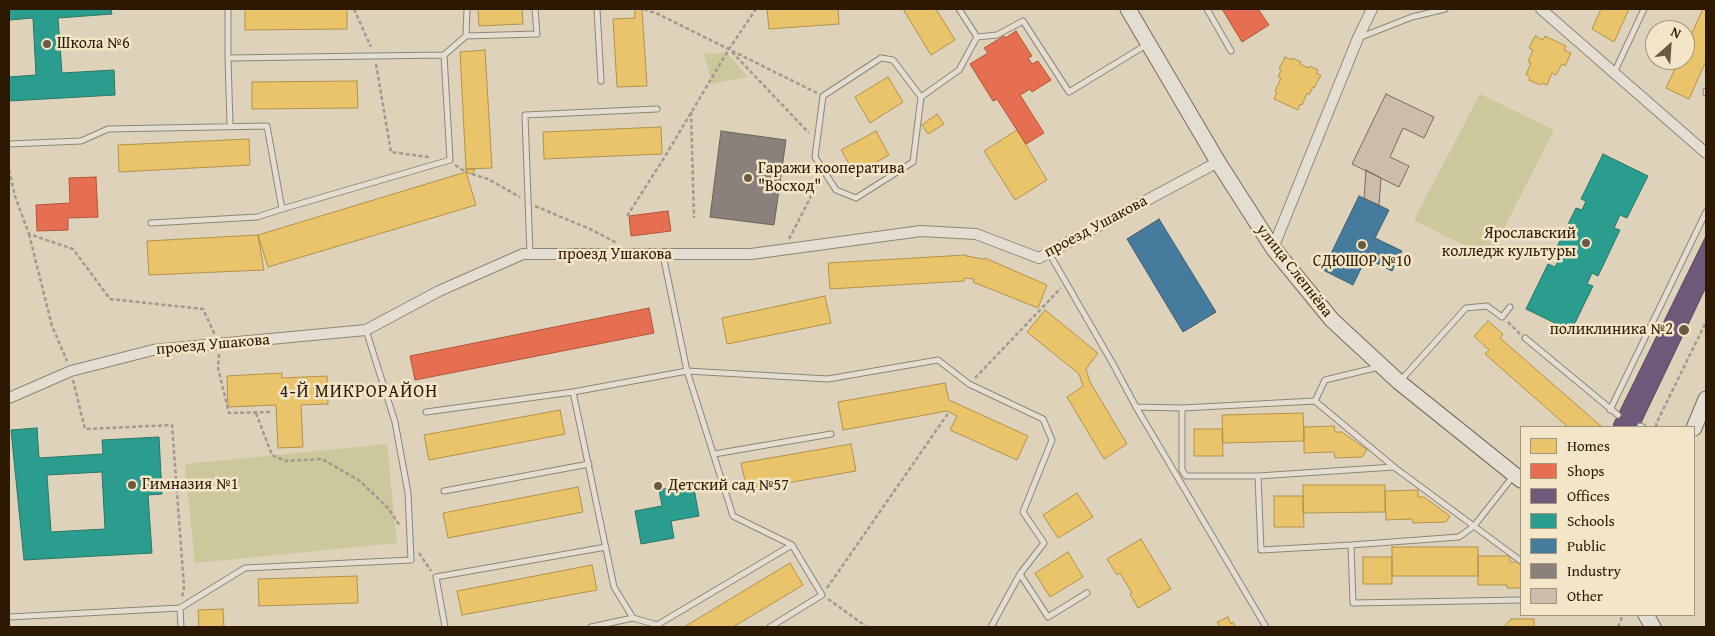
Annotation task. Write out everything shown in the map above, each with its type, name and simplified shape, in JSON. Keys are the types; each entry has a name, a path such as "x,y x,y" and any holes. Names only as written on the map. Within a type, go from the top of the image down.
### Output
{"street":[{"name":"улица Слепнёва","path":"1128,9 1218,162 1274,248 1332,320 1398,382 1518,477"},
{"path":"1274,248 1358,38 1372,9"},
{"path":"1541,9 1706,153"},
{"name":"проезд Ушакова","path":"9,398 71,370 153,350 366,330 439,291 524,254 751,254 921,231 976,234 1039,258 1218,162"},
{"path":"1695,426 1706,399"},
{"path":"1647,616 1653,627"}],"lane":[{"path":"228,9 230,125"},
{"path":"466,36 467,9"},
{"path":"228,58 444,55 466,36 536,34 535,9"},
{"path":"597,9 601,81"},
{"path":"959,9 977,37"},
{"path":"1208,9 1231,51"},
{"path":"1358,38 1412,17 1445,9"},
{"path":"1614,74 1644,9"},
{"path":"977,37 997,35 1023,21 1068,92 1149,44"},
{"path":"921,97 959,70 977,37"},
{"path":"151,223 257,217 450,160 444,55"},
{"path":"881,58 893,60 921,97 913,162 856,198 836,190 815,157 823,96 881,58"},
{"path":"530,254 525,115 657,110"},
{"path":"9,144 81,141 108,130 230,125 267,126 282,209"},
{"path":"1610,410 1706,212"},
{"path":"1049,253 1136,407 1266,627"},
{"path":"663,255 687,371 733,516 792,545 822,595 770,627"},
{"path":"1398,382 1466,308 1487,306 1502,317 1510,308"},
{"path":"9,617 180,608 246,568 411,560 408,493 395,422 366,330"},
{"path":"1525,338 1618,415"},
{"path":"426,412 573,392 687,371 828,379 938,360 969,384 1043,419 1052,440 1023,512 1044,543 1020,574 991,627"},
{"path":"1315,400 1325,380 1381,366"},
{"path":"573,392 614,587 634,618"},
{"path":"1136,407 1182,408 1315,400 1394,467 1520,560"},
{"path":"1182,408 1182,470 1186,476 1258,476 1394,467"},
{"path":"714,454 831,434"},
{"path":"444,491 589,464"},
{"path":"1258,476 1261,550 1459,537 1474,526 1518,477"},
{"path":"591,627 634,618 657,626 792,545"},
{"path":"1351,545 1353,603 1520,600"},
{"path":"445,627 436,577 606,547"},
{"path":"1020,574 1048,617 1087,592"},
{"path":"180,608 181,627"}],"path":[{"path":"354,9 374,56 391,152 450,160 466,172"},
{"path":"644,9 658,14 823,96"},
{"path":"627,216 729,49 756,9"},
{"path":"729,49 817,141"},
{"path":"691,112 694,218"},
{"path":"9,170 29,234 52,326 71,370 85,429 172,426 184,587 180,608"},
{"path":"783,250 824,172"},
{"path":"472,174 620,244"},
{"path":"29,234 73,249 110,299 203,309 219,344 218,368 229,413 270,412"},
{"path":"969,384 1064,284"},
{"path":"1502,317 1525,338"},
{"path":"1657,426 1706,322"},
{"path":"256,412 272,455 286,461 322,459 360,481 388,508 436,577"},
{"path":"867,627 822,595 950,412"}],"shaded area":[{"path":"727,53 748,77 712,84 704,54"},
{"path":"1480,94 1554,130 1489,258 1414,220"},
{"path":"387,444 397,543 195,563 185,464"}],"building: Homes":[{"path":"245,9 347,9 347,29 245,30"},
{"path":"478,9 522,9 523,24 479,26"},
{"path":"635,9 642,9 647,86 617,87 613,19 635,18"},
{"path":"767,9 838,9 839,24 769,29"},
{"path":"903,9 936,9 955,40 931,55"},
{"path":"1601,9 1629,9 1614,42 1592,29"},
{"path":"1703,9 1706,9 1706,61 1689,99 1666,88 1674,70 1695,70 1695,26"},
{"path":"1535,36 1543,40 1545,36 1566,46 1564,50 1571,53 1565,66 1562,64 1556,75 1552,73 1547,85 1542,83 1540,85 1529,80 1530,77 1526,75 1531,63 1528,62 1533,50 1529,48"},
{"path":"485,50 492,168 466,169 460,52"},
{"path":"1285,57 1301,62 1300,64 1308,68 1310,66 1318,70 1316,73 1321,75 1309,95 1307,93 1298,110 1274,99 1277,93 1275,91 1281,78 1278,77 1281,70 1279,69"},
{"path":"888,77 903,102 870,123 855,97"},
{"path":"357,81 358,108 252,109 252,82"},
{"path":"937,114 944,124 928,134 922,125"},
{"path":"661,127 662,154 544,159 543,132"},
{"path":"1017,130 1047,180 1015,200 984,151"},
{"path":"876,131 889,155 855,174 841,150"},
{"path":"249,139 250,165 119,172 118,145"},
{"path":"466,169 475,169 472,174 466,172"},
{"path":"466,172 476,205 268,267 258,235"},
{"path":"258,235 264,270 149,275 147,241"},
{"path":"966,255 985,258 1047,285 1038,308 973,282 974,279 965,278 964,281 830,289 828,263"},
{"path":"825,296 831,323 727,344 722,318"},
{"path":"1045,310 1098,353 1086,369 1090,382 1127,444 1104,459 1067,397 1083,386 1079,374 1027,332"},
{"path":"1488,321 1503,334 1500,338 1601,426 1567,426 1485,354 1489,350 1474,336"},
{"path":"282,373 282,378 327,376 328,404 301,405 303,447 278,448 276,405 228,407 227,376"},
{"path":"945,383 949,400 1028,436 1017,460 950,430 957,416 947,411 843,430 838,402"},
{"path":"560,410 565,434 429,460 424,435"},
{"path":"1303,413 1304,441 1223,443 1222,415"},
{"path":"1334,426 1335,432 1342,432 1367,450 1362,457 1335,458 1334,452 1304,453 1304,427"},
{"path":"1194,429 1222,429 1223,456 1194,456"},
{"path":"851,444 856,471 747,490 741,463"},
{"path":"1303,485 1385,485 1385,512 1303,513"},
{"path":"578,487 583,512 448,538 443,513"},
{"path":"1418,490 1418,497 1424,497 1450,516 1446,522 1413,523 1412,519 1386,520 1385,491"},
{"path":"1077,493 1093,517 1058,538 1043,515"},
{"path":"1274,496 1303,496 1304,527 1274,527"},
{"path":"1141,539 1171,589 1138,608 1130,594 1132,593 1120,573 1117,575 1107,559"},
{"path":"1392,547 1478,547 1478,576 1392,576"},
{"path":"1068,552 1083,577 1050,597 1035,573"},
{"path":"1478,556 1510,556 1510,562 1517,562 1520,564 1520,588 1507,588 1507,585 1478,585"},
{"path":"1363,557 1392,557 1392,584 1363,584"},
{"path":"790,563 803,585 733,627 684,627"},
{"path":"592,565 597,590 462,615 457,591"},
{"path":"357,576 358,603 259,606 258,579"},
{"path":"223,609 224,627 199,627 198,610"},
{"path":"1228,617 1231,624 1233,622 1236,627 1220,627 1217,622"},
{"path":"1511,619 1534,619 1534,627 1504,627"}],"building: Shops":[{"path":"1222,9 1258,9 1269,25 1242,42"},
{"path":"1016,31 1032,56 1028,58 1032,64 1038,61 1051,80 1032,92 1030,89 1020,95 1044,133 1026,144 997,99 993,101 970,64 988,53 984,48"},
{"path":"96,177 98,217 68,218 68,230 37,231 36,205 70,203 69,178"},
{"path":"668,211 671,231 631,236 629,216"},
{"path":"649,308 654,333 415,380 410,356"}],"building: Offices":[{"path":"1706,236 1706,287 1639,426 1613,425"}],"building: Schools":[{"path":"9,9 111,9 112,14 58,18 62,73 114,70 115,95 9,101 9,77 36,75 33,18 9,20"},
{"name":"Ярославский колледж культуры","path":"1603,154 1648,176 1627,218 1620,215 1614,228 1620,230 1598,276 1592,273 1587,284 1593,286 1571,331 1526,309 1548,264 1555,267 1559,259 1553,255 1576,208 1582,210 1586,201 1581,199"},
{"name":"Гимназия №1","path":"37,428 39,458 103,454 102,440 159,437 162,494 148,495 152,553 24,560 11,430","holes":["102,472 105,529 51,532 47,475"]},
{"path":"693,483 699,516 671,521 674,538 641,544 635,511 662,506 659,490"}],"building: Public":[{"name":"СДЮШОР №10","path":"1359,196 1389,210 1375,238 1402,251 1392,271 1366,258 1353,285 1323,270"},
{"path":"1159,219 1216,312 1183,332 1127,239"}],"building: Industry":[{"name":"Гаражи кооператива \"Восход\"","path":"721,131 786,140 774,225 710,217"}],"building: Other":[{"path":"1386,94 1434,117 1424,138 1403,128 1390,157 1409,166 1399,187 1352,164"},
{"path":"1366,170 1381,178 1379,205 1364,198"}],"place":[{"name":"Школа №6","path":"47,44"},
{"name":"Гаражи кооператива \"Восход\"","path":"748,178"},
{"name":"Ярославский колледж культуры","path":"1586,243"},
{"name":"СДЮШОР №10","path":"1362,245"},
{"name":"поликлиника №2","path":"1684,330"},
{"name":"Гимназия №1","path":"132,485"},
{"name":"Детский сад №57","path":"658,486"}],"district":[{"name":"4-Й МИКРОРАЙОН","path":"359,392"}]}
